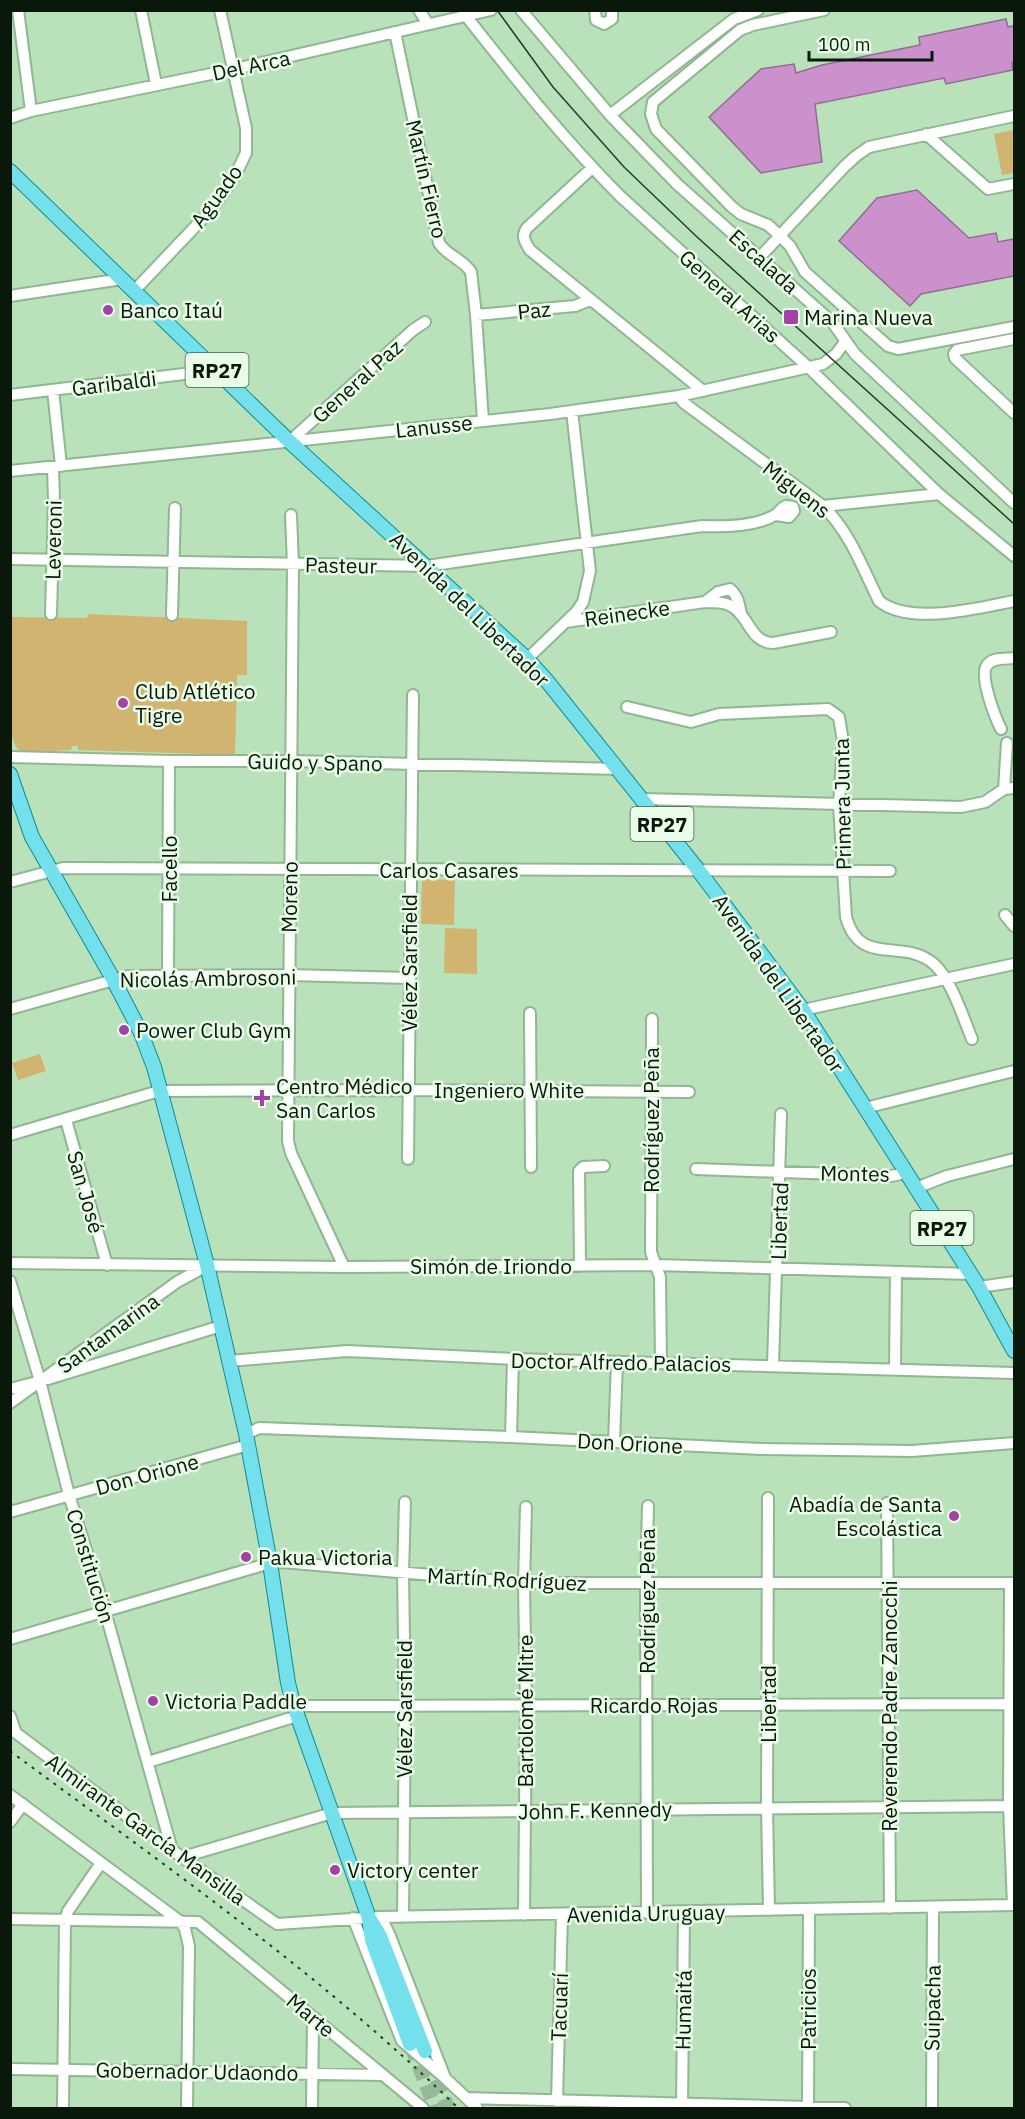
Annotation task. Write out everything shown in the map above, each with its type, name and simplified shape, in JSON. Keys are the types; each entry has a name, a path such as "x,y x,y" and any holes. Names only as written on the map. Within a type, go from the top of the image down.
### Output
{"main road":[{"name":"Avenida del Libertador","path":"10,171 290,442 527,658 619,769 699,871 803,1010 975,1280 1014,1351"},
{"path":"10,774 32,837 113,979 148,1048 207,1265 247,1440 270,1563 286,1672 295,1711 332,1813 375,1918 425,2051"},
{"path":"375,1918 372,1940 406,2042"}],"street":[{"path":"18,10 31,111"},
{"path":"141,10 156,84"},
{"name":"Aguado","path":"134,291 211,210 241,165 247,141 235,69 220,10"},
{"path":"419,10 428,24"},
{"name":"Del Arca","path":"10,118 31,111 235,69 491,10"},
{"name":"Escalada","path":"521,10 610,115 677,184 833,323 855,354 890,388 1012,496"},
{"path":"595,10 596,20 604,24 612,19 612,10"},
{"path":"610,115 734,19 758,10"},
{"path":"824,10 753,25 740,30 658,96 651,107 652,122 656,129 732,207 741,214 768,225 780,236 790,246 805,272 888,346 898,349 1014,327"},
{"name":"General Arias","path":"466,16 515,78 592,168 620,196 808,367 939,494 1014,556"},
{"name":"Martín Fierro","path":"395,32 439,243 443,250 468,266 471,272 483,421"},
{"path":"759,258 856,156 869,147 1014,116"},
{"path":"926,134 988,189 1014,184"},
{"path":"592,168 527,228 524,232 524,240 530,250 703,391"},
{"path":"10,296 122,279"},
{"name":"Paz","path":"476,315 575,306 590,300"},
{"name":"General Paz","path":"290,442 413,330 425,322"},
{"path":"1014,339 957,350 954,354 955,358 1014,413"},
{"name":"Lanusse","path":"10,471 483,421 679,396 823,364 832,358 845,342"},
{"name":"Garibaldi","path":"10,394 217,370"},
{"name":"Leveroni","path":"51,614 57,466 53,390"},
{"name":"Miguens","path":"679,396 684,403 823,506 835,518 851,541 879,601 885,606 911,614 979,608 1014,601"},
{"path":"566,622 584,602 590,571 572,411"},
{"path":"823,506 939,494"},
{"path":"172,615 175,508"},
{"name":"Moreno","path":"291,515 293,565 288,1141 291,1153 344,1267"},
{"name":"Pasteur","path":"10,559 427,566 702,526 753,522 776,515"},
{"name":"Reinecke","path":"527,658 566,622 705,602 718,592 730,590 756,638 765,643 831,632"},
{"path":"1001,729 992,708 984,672 993,660 1014,657"},
{"name":"Vélez Sarsfield","path":"408,1159 413,695"},
{"name":"Primera Junta","path":"627,707 691,722 719,714 740,712 833,711 839,717 843,742 839,805 846,917 850,930 857,941 870,946 920,956 935,965 944,978 972,1039"},
{"path":"642,799 961,807 985,802 1009,788 1010,760 1007,743"},
{"name":"Guido y Spano","path":"10,756 619,769"},
{"name":"Facello","path":"168,977 169,761"},
{"name":"Carlos Casares","path":"10,882 63,868 890,870"},
{"path":"1005,915 1014,926"},
{"path":"803,1010 1014,964"},
{"name":"Nicolás Ambrosoni","path":"10,1009 128,976 288,975 409,978"},
{"path":"530,1013 531,1167"},
{"name":"Rodríguez Peña","path":"652,1019 651,1252 660,1277 661,1363"},
{"path":"865,1108 1014,1071"},
{"name":"Ingeniero White","path":"10,1135 159,1091 690,1092"},
{"name":"Libertad","path":"773,1365 782,1114"},
{"name":"San José","path":"66,1120 107,1265"},
{"path":"916,1188 947,1176 1014,1159"},
{"path":"580,1266 579,1171 583,1167 604,1166"},
{"name":"Montes","path":"696,1169 891,1176 906,1173"},
{"name":"Simón de Iriondo","path":"10,1263 344,1267 656,1265 896,1272 1014,1282"},
{"name":"Santamarina","path":"10,1403 177,1282 207,1265"},
{"path":"895,1369 896,1272"},
{"name":"Constitución","path":"10,1281 40,1381 69,1495 105,1611 172,1850"},
{"path":"10,1389 220,1326"},
{"name":"Doctor Alfredo Palacios","path":"229,1361 347,1351 513,1359 1014,1373"},
{"path":"511,1437 513,1359"},
{"path":"614,1442 616,1362"},
{"name":"Don Orione","path":"10,1512 247,1440 260,1428 761,1449 912,1451 1014,1443"},
{"name":"Libertad","path":"768,1498 769,1910"},
{"name":"Vélez Sarsfield","path":"403,1917 405,1502"},
{"name":"Reverendo Padre Zanocchi","path":"887,1503 890,1908"},
{"name":"Rodríguez Peña","path":"647,1913 646,1583 648,1506"},
{"name":"Bartolomé Mitre","path":"524,1915 526,1507"},
{"name":"Martín Rodríguez","path":"10,1640 270,1563 282,1562 524,1583 1012,1583"},
{"path":"1012,1583 1014,1905"},
{"name":"Ricardo Rojas","path":"148,1762 295,1711 405,1705 1012,1704"},
{"name":"Almirante García Mansilla","path":"10,1716 16,1732 172,1850 277,1924"},
{"path":"10,1795 181,1922 185,1929 189,1946 187,2109"},
{"path":"10,1822 23,1804"},
{"name":"John F. Kennedy","path":"183,1857 332,1813 1012,1806"},
{"path":"63,2109 65,1920 68,1911 101,1863"},
{"name":"Avenida Uruguay","path":"277,1924 354,1918 1014,1905"},
{"name":"Suipacha","path":"932,2109 933,1907"},
{"name":"Patricios","path":"808,2108 809,1910"},
{"name":"Humaitá","path":"682,2106 684,1912"},
{"name":"Tacuarí","path":"557,2101 562,1914"},
{"path":"354,1918 406,2042 477,2109"},
{"path":"375,1918 390,1935 445,2078"},
{"path":"10,1919 181,1922"},
{"name":"Marte","path":"181,1922 198,1922 421,2107"},
{"path":"312,2109 313,2017"},
{"name":"Gobernador Udaondo","path":"10,2069 383,2075"},
{"path":"467,2098 844,2109"}],"shaded area":[{"path":"1006,19 1008,27 1014,26 1013,70 946,84 944,78 815,104 822,162 761,173 709,117 761,69 794,64 796,73 822,65 920,45 919,37"},
{"path":"1014,130 1014,173 1002,175 994,134"},
{"path":"917,190 969,238 996,233 998,242 1014,239 1014,276 921,294 910,306 839,241 877,198"},
{"name":"Club Atlético Tigre","path":"88,614 247,621 247,675 237,675 235,755 78,750 78,746 72,746 71,750 51,751 18,749 11,731 11,617 87,618"},
{"path":"422,879 455,880 454,925 421,924"},
{"path":"445,928 477,929 477,974 444,973"},
{"path":"40,1054 46,1071 18,1080 12,1063"}],"tunnel":[{"path":"411,2046 435,2108"},
{"path":"429,2060 448,2108"}],"tram line":[{"path":"497,10 553,87 624,167 696,236 1014,524"}],"railway":[{"path":"10,1751 297,1966 406,2059 458,2108"}],"place":[{"name":"Banco Itaú","path":"108,310"},
{"name":"Marina Nueva","path":"791,317"},
{"name":"Club Atlético Tigre","path":"123,703"},
{"name":"Power Club Gym","path":"124,1030"},
{"name":"Centro Médico San Carlos","path":"262,1098"},
{"name":"Abadía de Santa Escolástica","path":"954,1516"},
{"name":"Pakua Victoria","path":"246,1557"},
{"name":"Victoria Paddle","path":"153,1701"},
{"name":"Victory center","path":"335,1870"}]}
